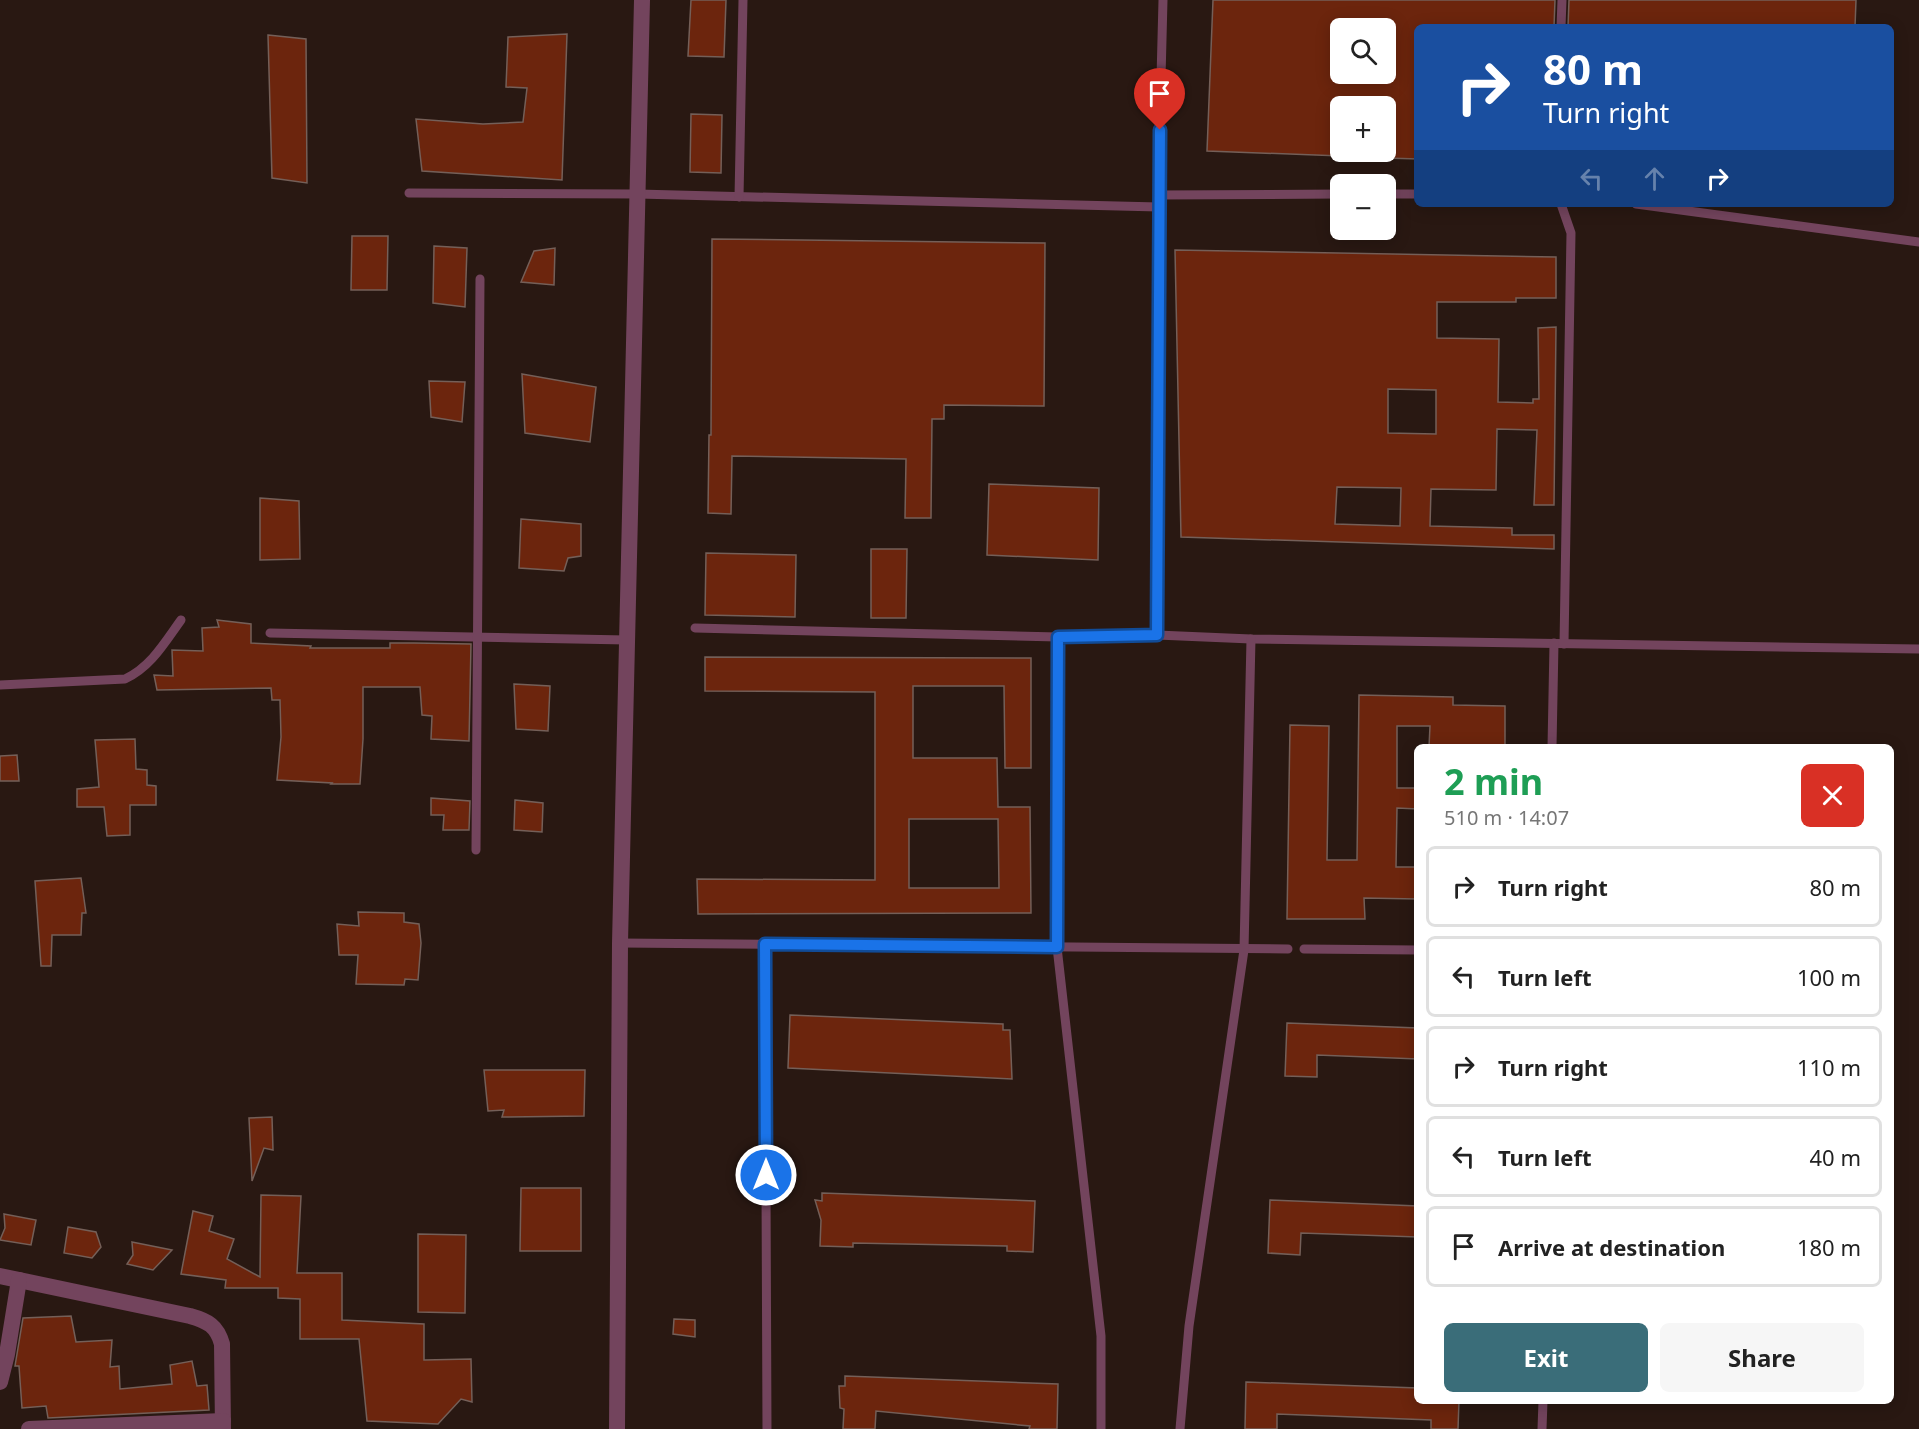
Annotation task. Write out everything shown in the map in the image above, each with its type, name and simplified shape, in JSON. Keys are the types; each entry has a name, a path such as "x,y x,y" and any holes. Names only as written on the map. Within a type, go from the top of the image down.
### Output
{"street":[{"path":"617,1429 620,943 642,0"},
{"path":"0,1276 190,1316 213,1325 219,1332 222,1344 223,1425 29,1429"},
{"path":"0,1382 7,1354 7,1309 19,1280"}],"lane":[{"path":"739,197 743,0"},
{"path":"1157,635 1158,195 1163,0"},
{"path":"1561,24 1562,0"},
{"path":"409,193 638,194 1159,207"},
{"path":"1158,195 1330,194"},
{"path":"1396,194 1414,194"},
{"path":"1552,744 1559,643 1571,233 1562,207"},
{"path":"1658,207 1919,242"},
{"path":"476,850 480,279"},
{"path":"0,685 125,678 138,673 149,662 181,620"},
{"path":"695,628 1058,637 1157,635 1251,639 1919,649"},
{"path":"270,633 627,640"},
{"path":"1058,637 1057,947 1101,1336 1101,1429"},
{"path":"1180,1429 1189,1326 1244,950 1251,639"},
{"path":"620,943 1288,949"},
{"path":"765,944 767,1429"},
{"path":"1304,949 1414,950"},
{"path":"1542,1429 1543,1404"}],"building":[{"path":"691,0 726,0 724,57 688,56"},
{"path":"1213,0 1555,0 1554,24 1414,24 1414,159 1396,158 1396,96 1330,96 1330,156 1207,151"},
{"path":"1569,0 1856,0 1855,24 1568,24"},
{"path":"567,34 562,180 422,171 416,119 483,124 523,122 527,88 506,87 508,37"},
{"path":"268,35 306,39 307,183 272,178"},
{"path":"691,114 722,115 721,173 690,172"},
{"path":"352,236 388,236 387,290 351,290"},
{"path":"712,239 1045,243 1044,406 944,405 944,419 932,419 931,518 905,518 906,459 732,456 731,514 708,513 709,435 711,435"},
{"path":"434,246 467,248 465,307 433,303"},
{"path":"555,248 554,285 521,282 534,251"},
{"path":"1175,250 1556,257 1556,298 1516,298 1516,302 1437,302 1437,338 1499,339 1498,402 1533,403 1533,399 1539,399 1538,328 1556,327 1554,505 1534,505 1537,430 1497,429 1496,490 1431,489 1430,526 1512,528 1512,535 1554,535 1554,549 1181,537","holes":["1388,389 1436,390 1436,434 1388,433","1337,487 1401,488 1400,526 1335,524"]},
{"path":"522,374 596,387 590,442 525,433"},
{"path":"429,381 465,382 462,422 431,417"},
{"path":"989,484 1099,488 1098,560 987,555"},
{"path":"260,498 299,501 300,559 260,560"},
{"path":"521,519 581,524 581,556 568,558 564,571 519,568"},
{"path":"871,549 907,549 906,618 871,618"},
{"path":"706,553 796,555 795,617 705,615"},
{"path":"217,620 251,624 251,643 311,646 310,648 390,648 390,643 471,644 469,741 431,739 432,716 422,715 420,687 363,687 360,784 277,780 281,737 280,700 272,700 271,688 157,690 154,675 173,676 172,650 203,651 202,628 219,627"},
{"path":"705,657 1031,658 1031,768 1005,768 1004,686 913,686 913,758 997,758 998,807 1030,807 1031,913 698,914 697,879 875,880 875,692 705,691","holes":["909,819 998,819 999,888 909,888"]},
{"path":"514,684 550,686 548,731 516,729"},
{"path":"1359,695 1453,697 1453,705 1505,706 1505,744 1429,744 1430,726 1397,726 1397,788 1414,788 1414,809 1397,808 1396,867 1414,867 1414,899 1364,898 1365,919 1287,919 1290,725 1329,726 1327,860 1357,860"},
{"path":"135,739 136,769 147,770 147,785 156,786 156,805 130,805 130,835 107,836 104,807 77,807 77,789 99,787 95,740"},
{"path":"17,755 19,781 0,781 0,756"},
{"path":"431,798 470,801 469,830 443,830 444,815 431,815"},
{"path":"515,800 543,803 542,832 514,830"},
{"path":"81,878 86,913 82,913 81,935 52,935 51,966 41,966 35,881"},
{"path":"358,912 404,913 404,922 419,924 421,943 418,980 405,979 404,985 356,984 358,955 339,955 337,924 359,926"},
{"path":"790,1015 1003,1024 1003,1030 1010,1030 1012,1079 788,1068"},
{"path":"1287,1023 1414,1028 1414,1059 1317,1055 1317,1077 1285,1076"},
{"path":"484,1070 585,1070 584,1116 502,1117 504,1110 488,1111"},
{"path":"272,1117 273,1150 264,1148 252,1181 249,1118"},
{"path":"521,1188 581,1188 581,1251 520,1251"},
{"path":"822,1193 1035,1201 1033,1252 1007,1251 1007,1246 853,1243 853,1247 820,1246 821,1220 815,1200 822,1201"},
{"path":"261,1195 301,1196 297,1273 342,1273 342,1320 424,1324 424,1360 471,1359 472,1402 461,1399 438,1424 367,1421 359,1339 300,1339 300,1299 278,1298 278,1288 225,1288 226,1280 181,1274 193,1211 213,1216 209,1231 234,1239 227,1259 260,1277"},
{"path":"1270,1200 1414,1206 1414,1237 1301,1233 1300,1255 1268,1253"},
{"path":"4,1214 36,1220 31,1245 0,1240 5,1228"},
{"path":"68,1227 96,1232 101,1247 92,1258 64,1253"},
{"path":"418,1234 466,1235 465,1313 418,1312"},
{"path":"132,1242 172,1250 153,1270 127,1264 133,1255"},
{"path":"71,1316 76,1342 112,1340 110,1367 119,1366 120,1389 172,1384 170,1365 192,1361 197,1386 207,1385 209,1410 48,1418 46,1406 22,1408 19,1366 15,1366 23,1318"},
{"path":"674,1319 695,1320 695,1337 673,1334"},
{"path":"845,1376 1058,1384 1057,1429 1029,1429 1030,1426 876,1411 875,1429 843,1429 844,1409 840,1408 839,1386 845,1386"},
{"path":"1246,1382 1414,1388 1414,1404 1459,1404 1458,1429 1431,1429 1431,1420 1277,1414 1277,1429 1245,1429"}],"route":[{"path":"766,1175 765,944 1057,947 1058,637 1157,635 1160,130"}]}
